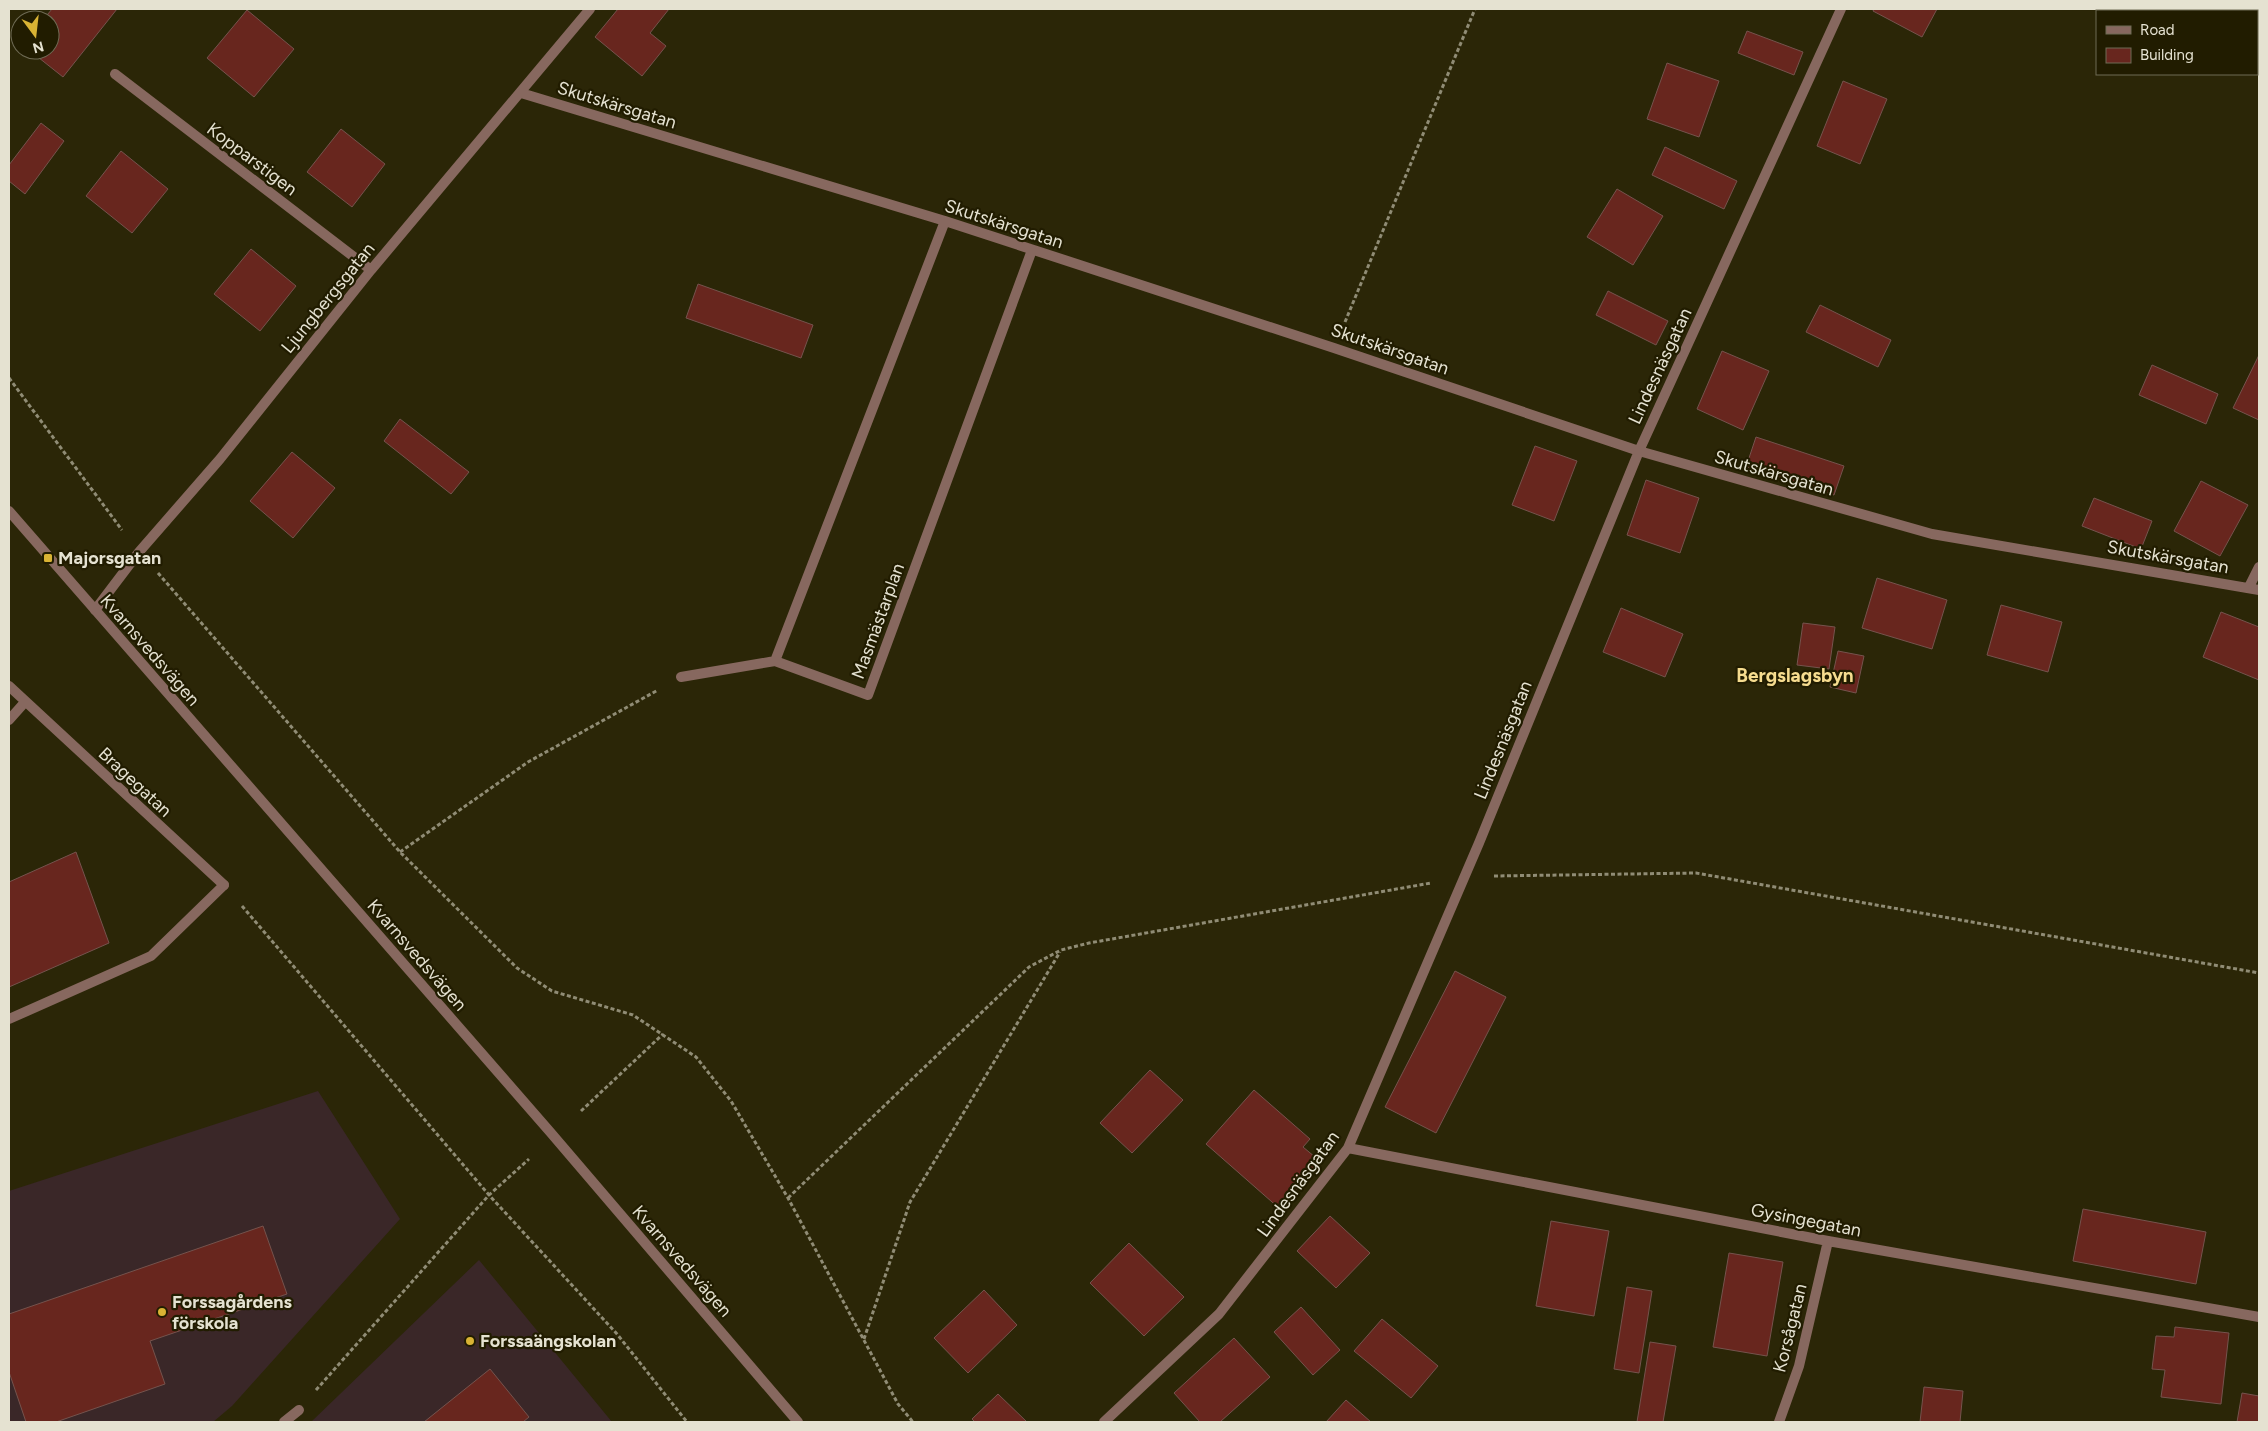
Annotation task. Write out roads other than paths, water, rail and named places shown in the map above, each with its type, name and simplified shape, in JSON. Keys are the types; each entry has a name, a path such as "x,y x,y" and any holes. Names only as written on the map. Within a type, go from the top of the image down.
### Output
{"street":[{"name":"Ljungbergsgatan","path":"95,610 139,552 220,459 370,270 590,9"},
{"name":"Lindesnäsgatan","path":"1104,1422 1219,1314 1348,1148 1464,877 1639,451 1841,9"},
{"name":"Kopparstigen","path":"114,74 370,270"},
{"name":"Skutskärsgatan","path":"521,93 945,222 1334,348 1639,451 1932,534 2254,589"},
{"path":"681,677 776,661 945,222"},
{"name":"Masmästarplan","path":"776,661 868,695 1032,250"},
{"name":"Kvarnsvedsvägen","path":"9,511 551,1133 798,1422"},
{"path":"2254,589 2259,567"},
{"name":"Bragegatan","path":"9,686 224,885 151,956 9,1019"},
{"path":"9,720 25,702"},
{"name":"Gysingegatan","path":"1348,1148 1828,1241 2259,1317"},
{"name":"Korsågatan","path":"1779,1422 1799,1366 1828,1241"},
{"path":"284,1422 299,1410"}],"place":[{"name":"Majorsgatan","path":"48,558"},
{"name":"Forssagårdens förskola","path":"162,1312"},
{"name":"Forssaängskolan","path":"470,1341"}],"district":[{"name":"Bergslagsbyn","path":"1795,675"}]}
